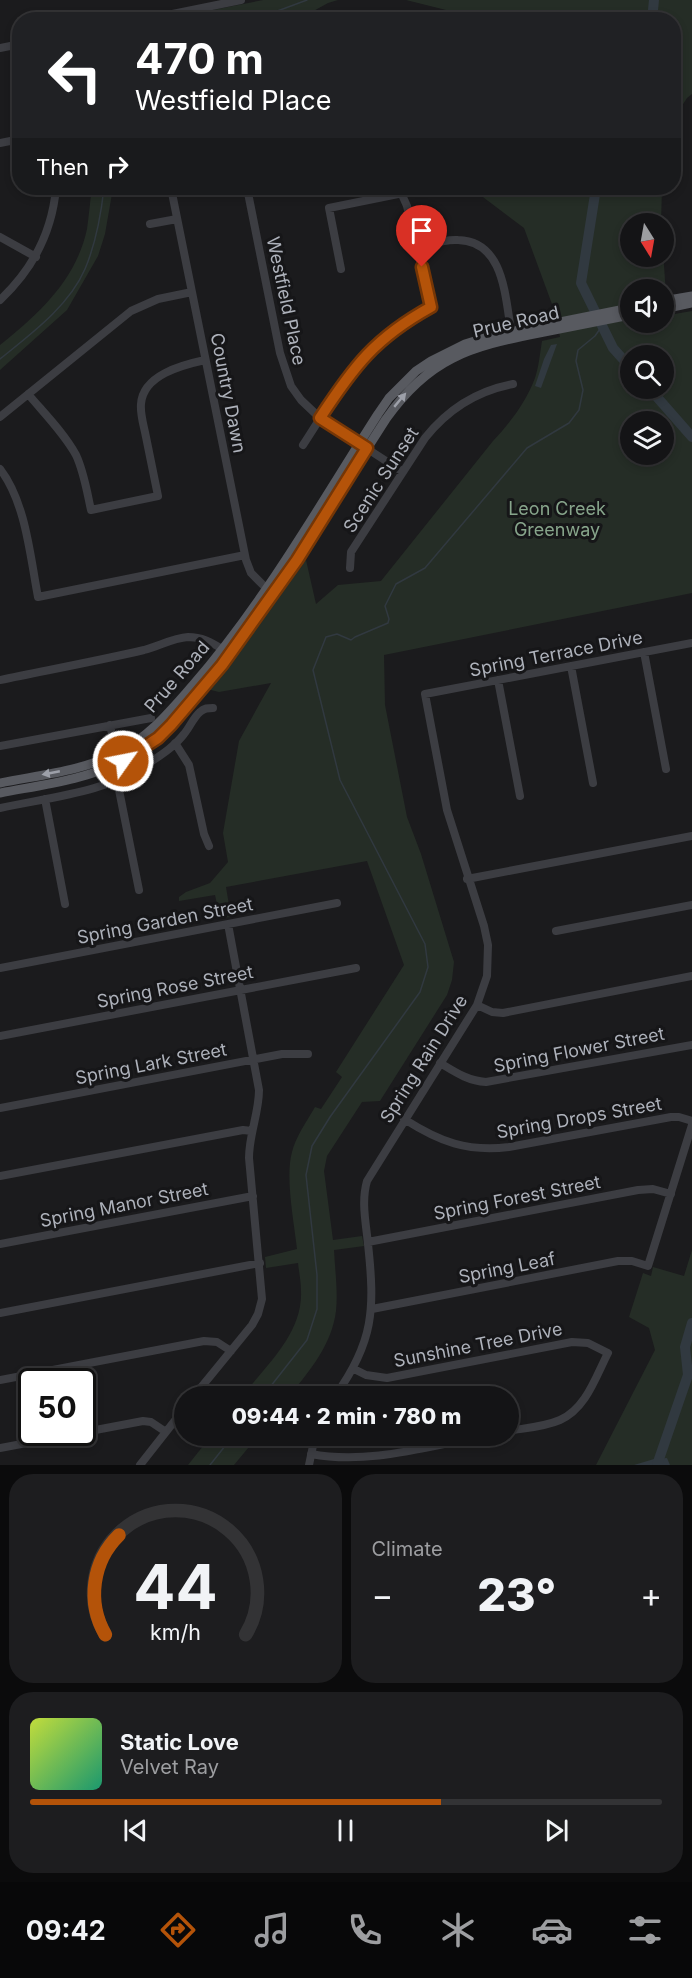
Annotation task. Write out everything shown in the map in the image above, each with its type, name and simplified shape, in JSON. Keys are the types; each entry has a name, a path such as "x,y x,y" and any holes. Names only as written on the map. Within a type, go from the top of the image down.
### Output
{"main road":[{"path":"674,302 692,296"},
{"path":"674,304 692,303"},
{"name":"Prue Road","path":"0,783 87,770 152,730 270,592 308,543 363,446 397,404 422,378 454,357 512,335 620,310"},
{"name":"Prue Road","path":"562,325 620,316"},
{"name":"Prue Road","path":"0,793 123,761 158,738 222,665 270,592"}],"street":[{"path":"182,12 241,0"},
{"path":"0,300 23,276 36,257 52,217 55,195"},
{"name":"Country Dawn","path":"172,195 245,555 250,573 270,592"},
{"name":"Westfield Place","path":"248,195 285,372 291,386 301,400 320,418 403,472"},
{"path":"341,269 329,208 381,195"},
{"path":"303,446 347,377 366,355 393,329 431,307 403,195"},
{"path":"150,224 177,219"},
{"path":"0,237 36,257"},
{"path":"417,247 455,239 480,246 492,256 498,268 512,335"},
{"path":"0,417 131,311 158,299 192,292"},
{"path":"28,394 76,455 91,510 158,496 141,411 142,396 149,385 166,373 206,360"},
{"name":"Scenic Sunset","path":"350,568 351,552 424,438 436,424 454,408 484,392 513,384"},
{"path":"0,469 18,501 38,597 245,555"},
{"path":"0,680 146,650 186,637 211,641 222,649"},
{"name":"Spring Terrace Drive","path":"425,694 692,643"},
{"path":"644,652 666,769"},
{"path":"571,666 593,783"},
{"path":"498,680 520,796"},
{"name":"Spring Rain Drive","path":"342,1386 354,1369 363,1347 372,1309 372,1279 363,1196 367,1181 477,1005 487,976 488,945 484,926 467,879 447,810 425,694"},
{"path":"0,808 87,790 117,780 146,765 183,736 199,713 207,708 213,708"},
{"path":"0,746 151,718"},
{"path":"110,725 114,743"},
{"path":"175,743 189,765 204,834 209,846"},
{"path":"117,780 139,890"},
{"path":"45,799 65,904"},
{"path":"467,879 692,836"},
{"name":"Spring Garden Street","path":"0,968 337,903"},
{"path":"556,931 692,905"},
{"path":"202,1386 258,1314 263,1293 249,1158 249,1144 259,1103 259,1090 228,924"},
{"name":"Spring Rose Street","path":"0,1036 356,968"},
{"path":"477,1005 492,1012 502,1013 692,976"},
{"name":"Spring Flower Street","path":"440,1063 470,1080 486,1082 692,1045"},
{"name":"Spring Lark Street","path":"0,1108 253,1059 282,1054 308,1054"},
{"name":"Spring Drops Street","path":"404,1119 446,1142 483,1149 509,1147 670,1117 679,1117 692,1123"},
{"path":"671,1194 692,1123"},
{"path":"0,1176 243,1130 252,1131"},
{"name":"Spring Forest Street","path":"368,1242 638,1190 653,1189 671,1194"},
{"name":"Spring Leaf","path":"372,1309 618,1261 632,1261 648,1266 671,1194"},
{"name":"Spring Manor Street","path":"0,1244 253,1196"},
{"path":"0,1313 260,1263"},
{"path":"0,1380 204,1341 217,1342 231,1351"},
{"name":"Sunshine Tree Drive","path":"354,1369 366,1375 387,1378 572,1342 588,1343 608,1353 578,1408 555,1422 519,1429"},
{"path":"0,1448 143,1421 151,1422 166,1432"},
{"path":"140,1465 174,1422"},
{"path":"309,1465 313,1446"},
{"path":"311,1454 361,1458 429,1446"}],"green space":[{"path":"263,0 338,0 312,12 202,12"},
{"path":"406,0 692,0 692,94 681,107 681,12 454,12"},
{"path":"91,195 112,195 105,234 98,256 67,310 0,370 0,345 42,308 65,280 82,247 87,229"},
{"name":"Leon Creek Greenway","path":"480,195 662,195 661,213 620,213 620,267 664,267 665,279 620,279 620,333 674,333 674,314 692,311 692,593 384,655 385,705 407,817 421,854 454,962 452,980 447,995 380,1101 362,1102 327,1156 324,1171 333,1240 362,1236 364,1246 334,1250 336,1311 325,1346 297,1386 251,1386 290,1335 300,1306 301,1288 298,1263 266,1268 265,1257 297,1249 289,1174 294,1146 315,1107 321,1109 342,1077 336,1072 404,965 367,861 226,887 231,917 220,918 215,895 179,901 179,897 186,892 210,883 228,862 223,833 239,741 271,683 219,692 207,689 306,560 316,604 338,585 381,581 517,412 535,378 542,341 560,337 556,315 524,228"},
{"path":"692,1250 692,1465 596,1465 655,1350 649,1328 629,1317 643,1273 651,1276 653,1267 684,1276"},
{"path":"203,1446 250,1446 234,1465 188,1465"}],"shaded area":[{"path":"557,344 541,388 535,386 551,345"},
{"path":"667,1458 670,1465 634,1465 654,1459"}],"waterway":[{"path":"275,12 307,0"},
{"path":"653,12 654,0"},
{"path":"0,359 48,318 78,282 95,239 103,195"},
{"path":"595,195 581,283 613,348 620,356"},
{"path":"271,1386 307,1340 317,1309 317,1275 306,1175 312,1146 330,1117 420,992 428,967 425,944 340,780 313,670 326,637 337,634 351,640 388,623 385,606 396,584 425,568 527,448 569,423 579,410 583,390 576,361 578,350 595,336 602,326"},
{"path":"659,399 692,437"},
{"path":"657,1465 688,1375 685,1347 692,1323"},
{"path":"210,1465 225,1446"}],"route":[{"path":"123,761 158,738 222,665 297,560 367,448 320,418 347,377 366,355 393,329 431,307 422,267"}]}
